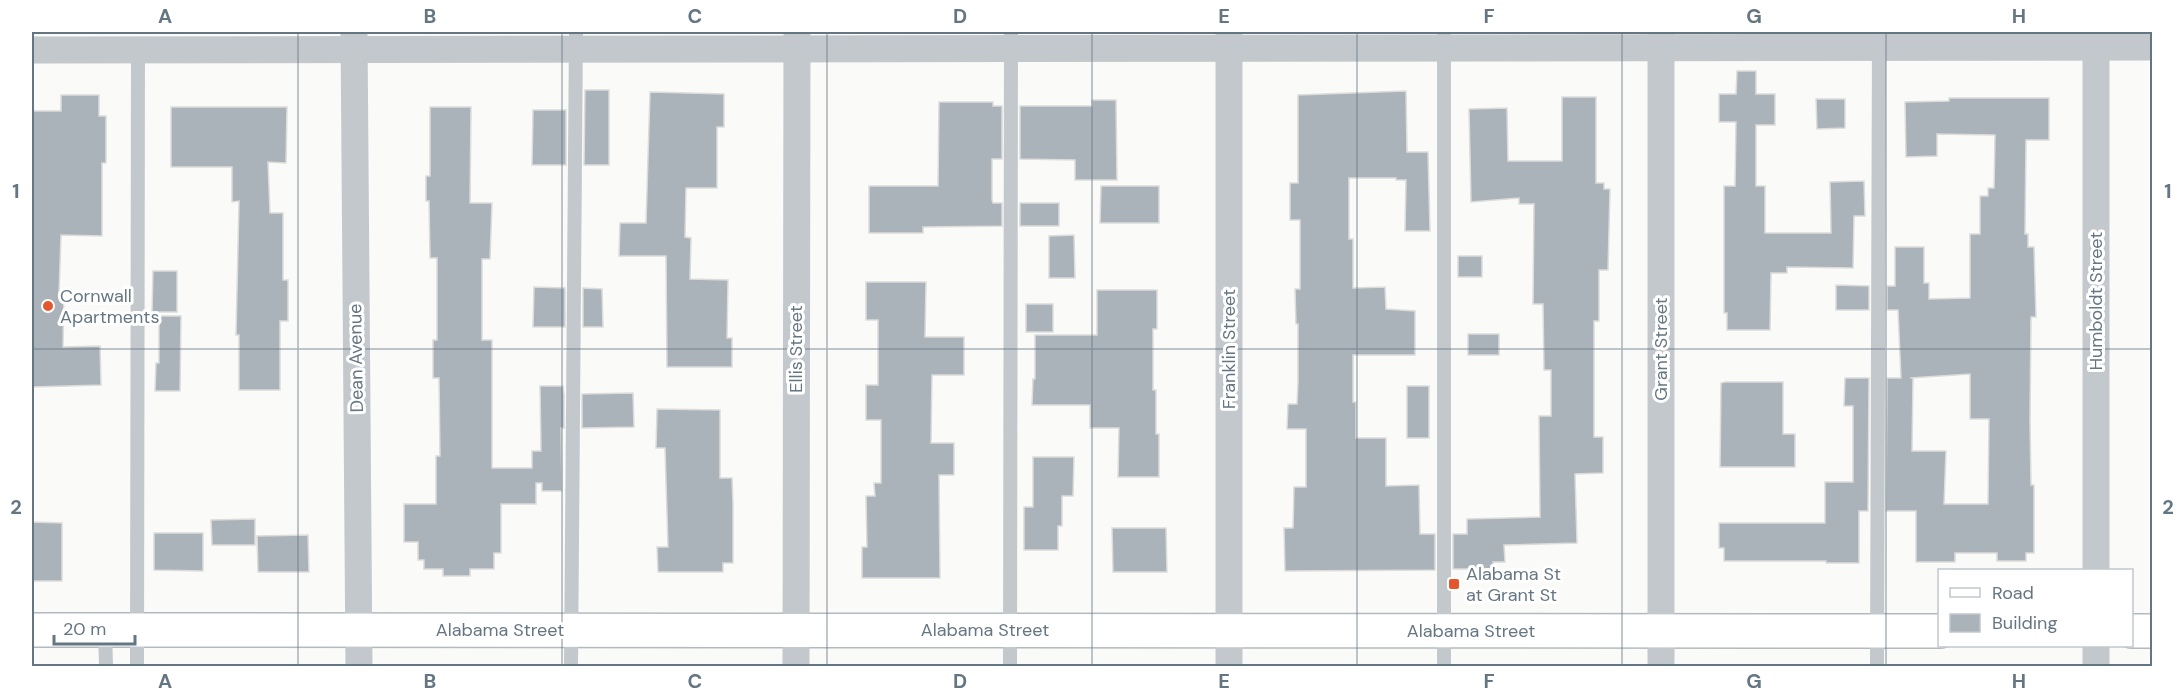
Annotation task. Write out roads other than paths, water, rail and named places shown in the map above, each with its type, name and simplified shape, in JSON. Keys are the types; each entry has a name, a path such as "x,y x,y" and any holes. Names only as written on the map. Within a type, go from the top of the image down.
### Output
{"main road":[{"name":"Alabama Street","path":"32,630 1938,631"},
{"path":"2133,631 2152,631"}],"street":[{"path":"32,50 124,44 576,40 2096,39 2152,47"},
{"name":"Humboldt Street","path":"2096,39 2096,569"},
{"name":"Ellis Street","path":"796,666 797,40"},
{"name":"Franklin Street","path":"1229,40 1229,666"},
{"name":"Grant Street","path":"1661,40 1661,666"},
{"name":"Dean Avenue","path":"353,41 359,666"},
{"path":"2096,647 2096,666"}],"lane":[{"path":"1877,666 1879,39"},
{"path":"571,666 576,40"},
{"path":"1010,666 1011,40"},
{"path":"1444,40 1444,666"},
{"path":"106,666 121,630 124,44"},
{"path":"121,630 137,666"}],"place":[{"name":"Cornwall Apartments","path":"48,306"},
{"name":"Alabama St at Grant St","path":"1454,584"}]}
